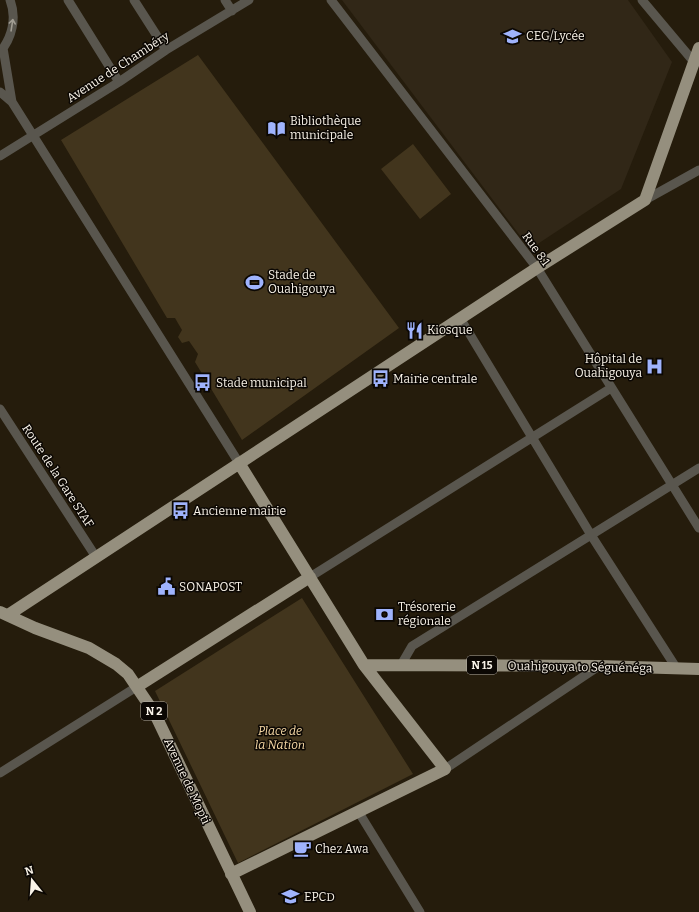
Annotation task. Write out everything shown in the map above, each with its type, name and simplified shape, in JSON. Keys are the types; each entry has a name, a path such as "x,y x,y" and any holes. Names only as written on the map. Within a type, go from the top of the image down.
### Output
{"main road":[{"path":"4,613 96,557 460,318 645,200 699,48"},
{"path":"231,874 444,769 364,665 239,463"},
{"path":"138,686 310,578"},
{"name":"Avenue de Mopti","path":"4,613 35,628 88,648 116,664 128,674 138,686 155,714 250,912"},
{"name":"Ouahigouya to Séguénéga","path":"364,665 599,666 699,669"}],"street":[{"path":"10,0 14,16 12,27 2,50 12,102"},
{"path":"68,0 119,82"},
{"path":"134,0 166,50"},
{"path":"225,0 232,11"},
{"name":"Avenue de Chambéry","path":"0,156 119,82 166,50 249,0"},
{"name":"Rue 8.1","path":"331,0 537,268 699,528"},
{"path":"642,0 694,62"},
{"path":"0,92 12,102 239,463"},
{"path":"645,200 699,170"},
{"path":"460,318 591,535 677,669"},
{"path":"310,578 611,388"},
{"name":"Route de la Gare STAF","path":"0,410 96,557"},
{"path":"401,665 412,646 699,468"},
{"path":"444,769 599,666"},
{"path":"0,772 138,686"},
{"path":"358,811 420,912"}],"shaded area":[{"path":"342,0 628,0 672,62 621,189 530,249"}],"green space":[{"name":"Stade de Ouahigouya","path":"198,55 399,328 242,440 195,362 198,354 189,341 182,343 178,337 182,330 175,318 167,318 61,140"},
{"path":"413,144 451,194 420,219 381,169"},
{"name":"Place de la Nation","path":"302,598 413,774 238,863 155,691"}],"place":[{"name":"CEG/Lycée","path":"513,36"},
{"name":"Bibliothèque municipale","path":"277,128"},
{"name":"Stade de Ouahigouya","path":"255,282"},
{"name":"Kiosque","path":"414,330"},
{"name":"Hôpital de Ouahigouya","path":"655,366"},
{"name":"Mairie centrale","path":"380,379"},
{"name":"Stade municipal","path":"203,383"},
{"name":"Ancienne mairie","path":"180,511"},
{"name":"SONAPOST","path":"166,587"},
{"name":"Trésorerie régionale","path":"385,614"},
{"name":"Chez Awa","path":"302,849"},
{"name":"EPCD","path":"291,897"}]}
